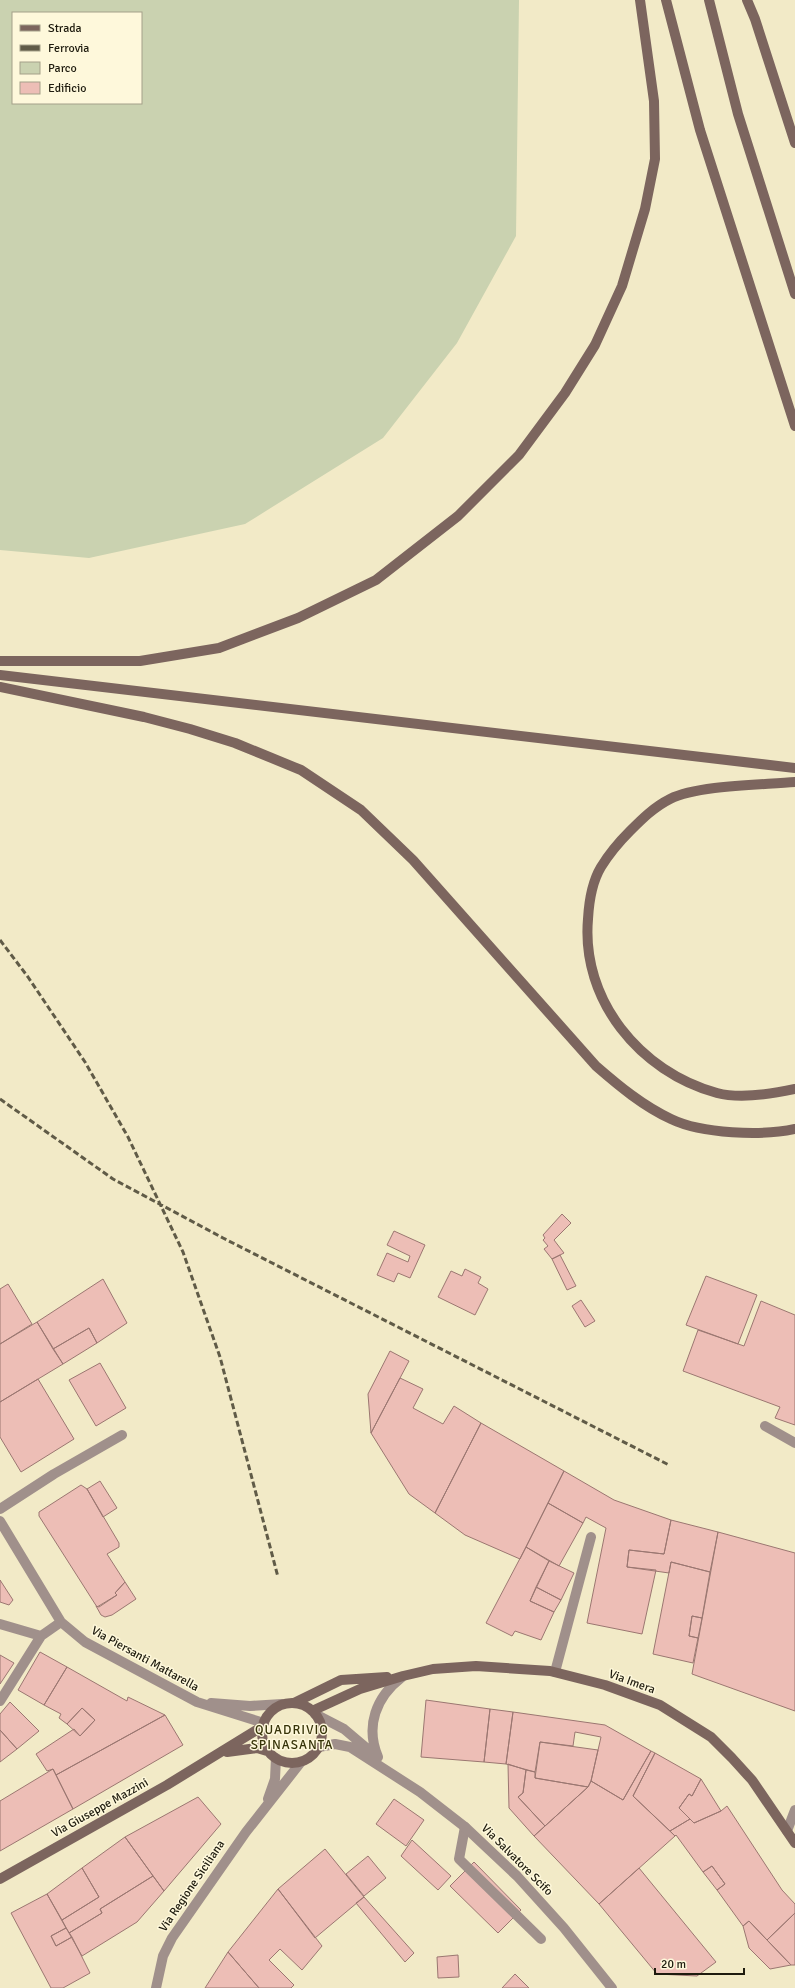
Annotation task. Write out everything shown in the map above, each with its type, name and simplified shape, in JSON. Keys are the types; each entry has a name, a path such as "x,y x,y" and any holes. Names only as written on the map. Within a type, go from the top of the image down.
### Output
{"main road":[{"path":"0,661 140,661 219,648 298,618 376,580 458,516 519,455 565,393 595,345 622,286 645,209 655,159 654,102 640,0"},
{"path":"666,0 700,130 795,426"},
{"path":"709,0 738,114 795,294"},
{"path":"747,0 755,19 795,143"},
{"path":"0,676 795,768"},
{"path":"0,687 144,717 190,729 235,743 301,770 361,810 413,860 596,1066 629,1095 672,1120 710,1130 744,1133 795,1129"},
{"path":"795,782 699,790 670,799 647,814 620,841 601,868 590,896 586,933 591,969 606,1006 620,1029 646,1057 682,1080 718,1094 755,1096 795,1089"},
{"name":"Via Imera","path":"313,1713 360,1690 403,1676 433,1669 476,1666 554,1672 605,1685 660,1706 698,1729 727,1753 747,1775 795,1843"},
{"name":"Via Imera","path":"294,1703 341,1680 403,1676"},
{"path":"294,1703 306,1707 313,1713 321,1729 322,1736 319,1747 311,1756 301,1762 289,1763 276,1758 268,1751 263,1742 263,1725 272,1711 282,1704 294,1703"},
{"name":"Via Giuseppe Mazzini","path":"0,1879 212,1758 263,1725"},
{"name":"Via Giuseppe Mazzini","path":"212,1758 228,1752 245,1749 257,1748 268,1751"}],"street":[{"path":"765,1426 795,1443"},
{"path":"0,1509 54,1474 122,1435"},
{"name":"Via Piersanti Mattarella","path":"0,1521 61,1622 86,1642 101,1652 197,1702 263,1725"},
{"path":"554,1672 591,1537"},
{"path":"0,1701 41,1636 61,1622"},
{"path":"0,1624 41,1636"},
{"path":"378,1757 373,1746 372,1732 375,1713 383,1694 392,1684 403,1676"},
{"name":"Via Piersanti Mattarella","path":"197,1702 250,1706 282,1704"},
{"name":"Via Salvatore Scifo","path":"313,1713 344,1729 378,1757 385,1769"},
{"name":"Via Salvatore Scifo","path":"319,1747 335,1744 350,1747 420,1792 466,1828 517,1876 564,1928 612,1988"},
{"name":"Via Regione Siciliana","path":"265,1806 275,1779 276,1758"},
{"name":"Via Regione Siciliana","path":"156,1988 163,1956 172,1938 202,1892 265,1806 301,1762"},
{"path":"787,1831 795,1810"},
{"path":"466,1828 459,1859 541,1939"}],"green space":[{"path":"0,0 519,0 516,236 457,343 383,438 245,524 89,558 0,550"}],"building":[{"path":"562,1214 571,1223 554,1240 564,1253 552,1259 544,1249 548,1246 543,1240 545,1238 543,1235"},
{"path":"394,1231 425,1245 410,1278 398,1273 394,1282 377,1275 387,1253 408,1262 410,1256 387,1245"},
{"path":"560,1255 576,1286 567,1290 552,1259"},
{"path":"465,1269 481,1277 478,1283 488,1289 475,1315 438,1297 451,1271 462,1276"},
{"path":"706,1276 757,1295 738,1344 686,1325"},
{"path":"103,1279 127,1323 97,1343 89,1328 53,1349 37,1322"},
{"path":"8,1284 32,1324 0,1344 0,1289"},
{"path":"581,1300 595,1321 585,1327 572,1306"},
{"path":"761,1301 795,1315 795,1425 775,1418 780,1407 683,1371 698,1330 744,1346"},
{"path":"37,1322 63,1364 0,1402 0,1344"},
{"path":"89,1328 97,1343 63,1364 53,1349"},
{"path":"390,1351 409,1361 371,1433 368,1394"},
{"path":"100,1363 126,1408 96,1426 69,1380"},
{"path":"400,1378 423,1389 413,1408 443,1424 454,1406 481,1423 435,1513 409,1494 371,1433"},
{"path":"38,1379 74,1439 21,1472 0,1437 0,1402"},
{"path":"481,1423 564,1471 520,1559 465,1535 435,1513"},
{"path":"564,1471 614,1500 671,1520 664,1554 629,1550 627,1567 656,1570 642,1634 587,1623 606,1528 586,1517 583,1523 548,1503"},
{"path":"100,1481 117,1508 103,1517 87,1489"},
{"path":"81,1485 87,1489 119,1543 119,1547 107,1554 125,1582 115,1593 117,1595 97,1607 39,1516 39,1512"},
{"path":"548,1503 583,1523 559,1566 526,1547"},
{"path":"671,1520 718,1532 710,1572 671,1562 669,1573 627,1567 629,1550 664,1554"},
{"path":"718,1532 795,1553 795,1711 692,1674"},
{"path":"526,1547 549,1561 530,1601 554,1612 541,1640 515,1631 512,1636 486,1623"},
{"path":"549,1561 574,1573 561,1600 536,1587"},
{"path":"671,1562 710,1572 702,1618 692,1616 689,1636 698,1638 693,1663 653,1654"},
{"path":"0,1580 13,1600 9,1605 0,1602"},
{"path":"125,1582 136,1599 112,1615 105,1617 101,1615 96,1606 99,1607 117,1595 115,1593"},
{"path":"536,1587 561,1600 554,1612 530,1601"},
{"path":"692,1616 702,1618 698,1638 689,1636"},
{"path":"40,1652 67,1667 44,1705 18,1690"},
{"path":"0,1655 14,1663 0,1684"},
{"path":"67,1667 127,1701 128,1697 165,1715 56,1775 53,1769 47,1771 36,1754 74,1729 80,1736 95,1720 82,1708 67,1724 59,1718 61,1714 44,1705"},
{"path":"426,1700 490,1709 484,1762 421,1757"},
{"path":"10,1702 39,1731 17,1749 0,1730 0,1714"},
{"path":"82,1708 95,1720 80,1736 67,1724"},
{"path":"490,1709 513,1712 506,1764 484,1762"},
{"path":"513,1712 605,1725 651,1751 623,1800 591,1781 601,1737 575,1732 573,1746 540,1742 535,1772 506,1764"},
{"path":"165,1715 183,1745 73,1809 56,1775"},
{"path":"0,1730 17,1749 0,1762"},
{"path":"540,1742 598,1750 591,1781 588,1787 535,1778"},
{"path":"651,1751 655,1753 633,1796 675,1836 599,1904 534,1836 588,1787 591,1781 623,1800"},
{"path":"655,1753 701,1779 692,1796 689,1794 679,1808 690,1819 670,1831 633,1796"},
{"path":"508,1764 526,1770 523,1793 518,1797 545,1826 534,1836 509,1808"},
{"path":"53,1769 73,1809 0,1851 0,1801"},
{"path":"526,1770 535,1772 535,1778 588,1787 545,1826 518,1797 523,1793"},
{"path":"701,1779 721,1811 694,1823 679,1808 689,1794 692,1796"},
{"path":"198,1797 221,1824 164,1891 125,1837"},
{"path":"394,1799 424,1820 406,1846 376,1824"},
{"path":"727,1806 782,1890 795,1904 795,1913 767,1940 749,1921 743,1926 717,1890 725,1884 712,1866 703,1872 676,1835 675,1836 670,1831 690,1819 694,1823 721,1811"},
{"path":"125,1837 153,1876 100,1909 102,1913 69,1933 62,1920 99,1897 82,1868"},
{"path":"412,1840 451,1876 438,1890 401,1856"},
{"path":"325,1849 364,1897 315,1938 278,1889"},
{"path":"368,1856 386,1878 364,1896 346,1874"},
{"path":"474,1862 521,1910 498,1933 450,1886"},
{"path":"712,1866 725,1884 717,1890 703,1872"},
{"path":"82,1868 99,1897 62,1920 47,1894"},
{"path":"639,1868 716,1962 697,1976 657,1974 599,1904"},
{"path":"153,1876 164,1891 137,1922 82,1956 69,1933 102,1913 100,1909"},
{"path":"278,1889 322,1946 302,1970 280,1949 269,1960 294,1985 291,1988 259,1988 228,1952"},
{"path":"47,1894 66,1928 51,1936 56,1946 72,1937 90,1973 63,1988 51,1988 11,1913"},
{"path":"364,1897 414,1953 405,1962 356,1903"},
{"path":"795,1913 795,1965 791,1965 767,1940"},
{"path":"749,1921 791,1965 770,1969 749,1948 743,1926"},
{"path":"66,1928 72,1937 56,1946 51,1936"},
{"path":"228,1952 259,1988 205,1988"},
{"path":"458,1955 459,1977 438,1978 437,1957"},
{"path":"515,1974 529,1988 502,1988"}],"railway":[{"path":"0,940 28,977 85,1062 128,1137 183,1252 220,1357 278,1577"},
{"path":"0,1099 113,1179 223,1238 669,1465"}],"district":[{"name":"QUADRIVIO SPINASANTA","path":"292,1738"}]}
